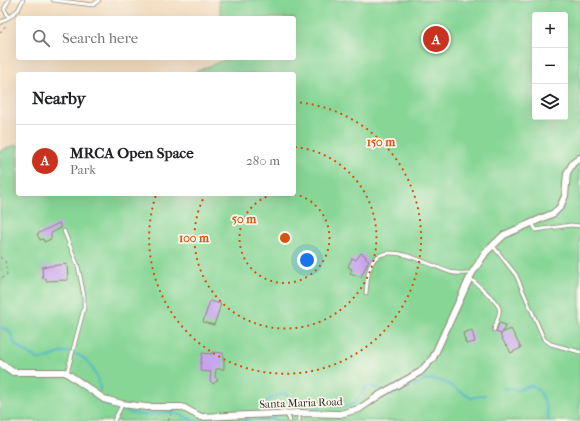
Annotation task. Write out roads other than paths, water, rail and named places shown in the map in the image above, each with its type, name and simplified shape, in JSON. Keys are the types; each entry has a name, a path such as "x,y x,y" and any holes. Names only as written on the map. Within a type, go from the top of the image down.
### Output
{"street":[{"name":"Santa Maria Road","path":"67,373 104,399 122,405 182,407 201,417 299,413 340,414 359,409 381,394 420,372 433,358 470,276 492,245 504,235 554,213 560,207 565,196 567,173 573,163 580,158"},
{"path":"0,363 13,372 67,373"}],"lane":[{"path":"8,17 4,9 9,0"},
{"path":"0,23 18,10 23,0"},
{"path":"53,0 76,1 93,5 100,0"},
{"path":"532,222 536,230 571,225 580,226"},
{"path":"64,231 78,266 84,296 84,308 67,373"},
{"path":"492,245 516,275 544,339 551,344 580,352"},
{"path":"366,294 368,273 372,262 382,254 399,252 452,273 470,276 498,307 499,312 494,330"},
{"path":"114,421 122,405"},
{"path":"299,413 299,421"},
{"path":"287,414 290,421"}],"waterway":[{"path":"0,328 7,329 11,333 14,342 18,347 41,360 63,352 71,352"},
{"path":"76,354 81,356 89,364 98,380 100,391"},
{"path":"393,394 430,379 445,382 471,398 485,395"},
{"path":"504,388 518,390 532,385 540,392 542,396 549,421"},
{"path":"266,402 271,398 285,393 291,401 321,406 326,403 347,406 354,403 367,386 381,389"},
{"path":"101,402 133,414 143,415 171,412 198,421"},
{"path":"262,419 274,418 280,421"},
{"path":"256,420 262,419"},
{"path":"243,421 250,420"}],"place":[{"name":"MRCA Open Space","path":"436,39"}]}
